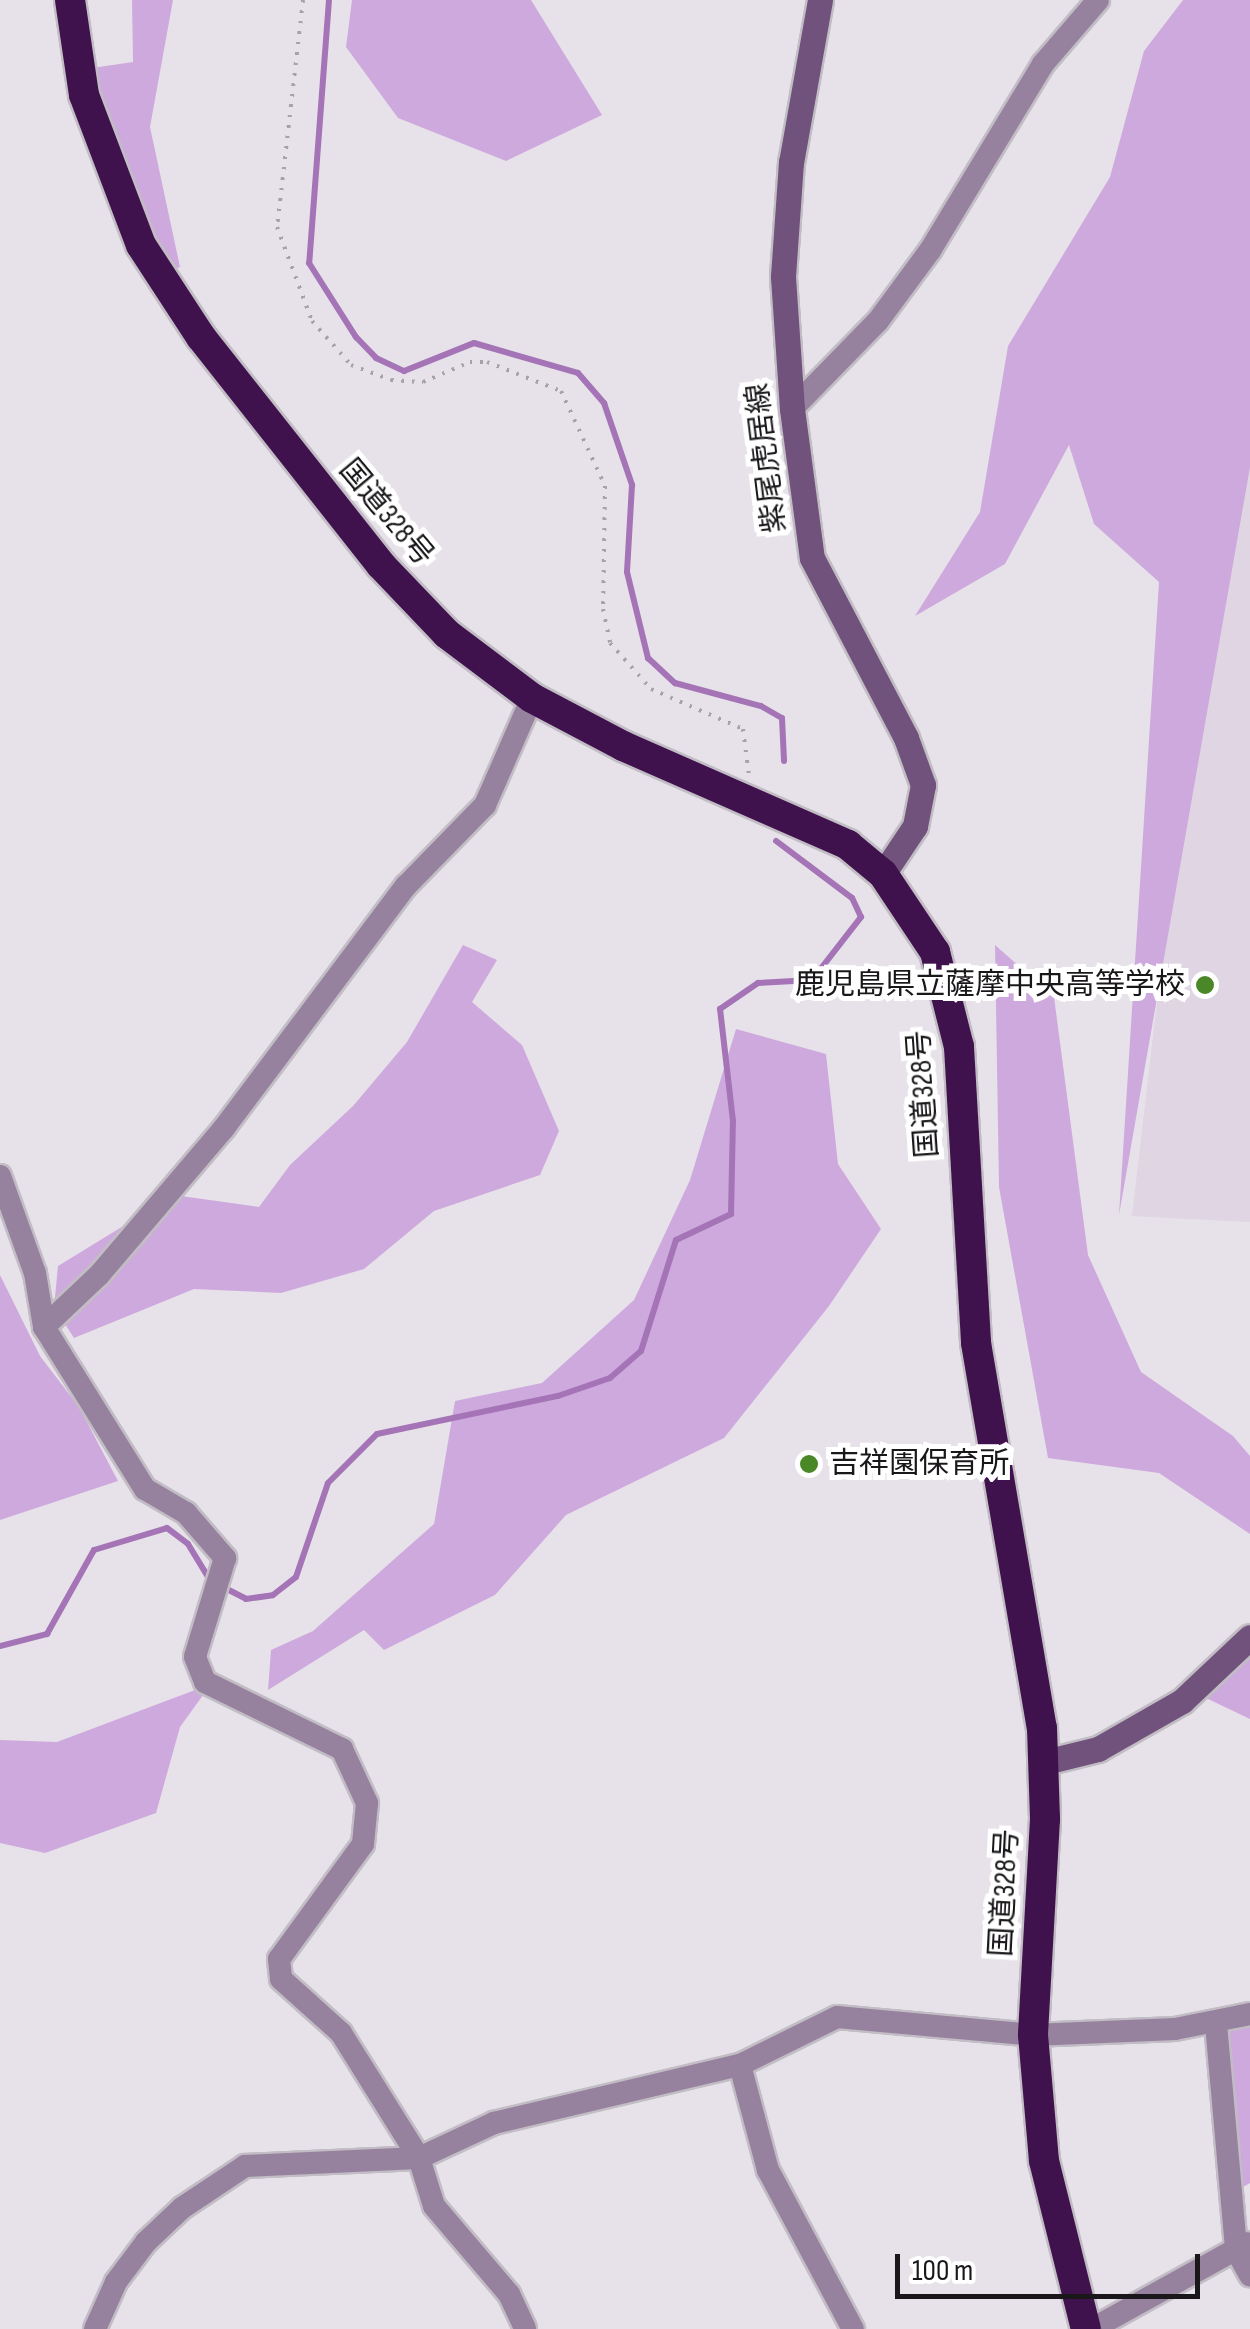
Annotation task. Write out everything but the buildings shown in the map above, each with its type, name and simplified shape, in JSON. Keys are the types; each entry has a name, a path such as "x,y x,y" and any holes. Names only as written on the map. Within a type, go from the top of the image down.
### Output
{"highway":[{"name":"国道328号","path":"70,0 98,143 117,194 166,287 381,565 448,634 532,698 623,746 747,796 848,845 882,874 935,952 952,1004 976,1343 1038,1684 1045,1762 1033,2035 1056,2229 1089,2329"}],"main road":[{"name":"紫尾虎居線","path":"820,0 790,162 783,277 792,409 812,558 906,738 924,785 915,826 882,874"},
{"path":"1045,1762 1098,1749 1182,1701 1250,1637"}],"street":[{"path":"792,409 878,322 931,249 1044,64 1098,0"},
{"path":"44,1327 99,1274 224,1128 406,886 484,804 532,698"},
{"path":"0,1176 34,1274 44,1327 145,1489 186,1513 225,1558 196,1658 204,1682 342,1749 366,1802 364,1844 278,1960 281,1979 341,2032 419,2158 434,2206 509,2294 526,2329"},
{"path":"95,2329 116,2282 146,2242 182,2208 246,2166 419,2158 508,2119 740,2065 837,2017 1033,2035 1216,2024 1250,2014"},
{"path":"1216,2024 1243,2246 1250,2275"},
{"path":"740,2065 768,2170 852,2329"},
{"path":"1089,2329 1243,2246"}],"path":[{"path":"302,0 276,227 312,321 351,365 391,380 423,382 470,362 487,362 561,391 606,486 603,609 610,642 651,689 743,728 750,748 747,796"}],"shaded area":[{"path":"132,0 173,0 150,127 180,267 174,269 140,210 92,68 133,62"},
{"path":"352,0 531,0 602,115 506,161 398,118 346,47"},
{"path":"1183,0 1250,0 1250,467 1119,1215 1159,582 1094,524 1069,445 1005,564 915,616 980,512 1008,346 1110,177 1144,51"},
{"name":"鹿児島県立薩摩中央高等学校","path":"1250,408 1250,1222 1132,1216 1186,754"},
{"path":"463,945 497,960 472,1002 522,1045 559,1131 540,1175 434,1211 364,1269 281,1293 194,1289 74,1338 54,1307 58,1266 174,1195 259,1207 290,1165 353,1106 407,1042"},
{"path":"995,945 1054,997 1088,1255 1141,1372 1233,1436 1250,1456 1250,1534 1159,1473 1048,1458 999,1187"},
{"path":"736,1029 826,1054 838,1164 881,1229 829,1306 724,1438 566,1515 495,1595 384,1650 364,1630 268,1690 271,1650 313,1631 434,1524 455,1401 542,1383 634,1300 690,1180"},
{"path":"0,1275 40,1356 79,1407 118,1481 0,1520"},
{"path":"1250,1652 1250,1719 1206,1698"},
{"path":"211,1684 180,1727 156,1813 45,1853 0,1843 0,1740 57,1742"},
{"path":"1250,2014 1250,2183 1231,2194 1216,2024"}],"waterway":[{"path":"329,0 309,263 356,337 376,358 404,371 474,343 578,373 604,403 632,485 627,572 648,658 675,683 761,706 782,718 784,761"},
{"path":"221,1586 246,1599 273,1595 296,1577 328,1483 377,1434 558,1396 610,1378 641,1351 676,1240 731,1214 733,1121 720,1009 758,983 812,980 861,917 852,898 776,841"},
{"path":"0,1646 47,1634 94,1550 167,1528 188,1544 210,1580"}],"place":[{"name":"鹿児島県立薩摩中央高等学校","path":"1205,985"},
{"name":"吉祥園保育所","path":"809,1464"}]}
